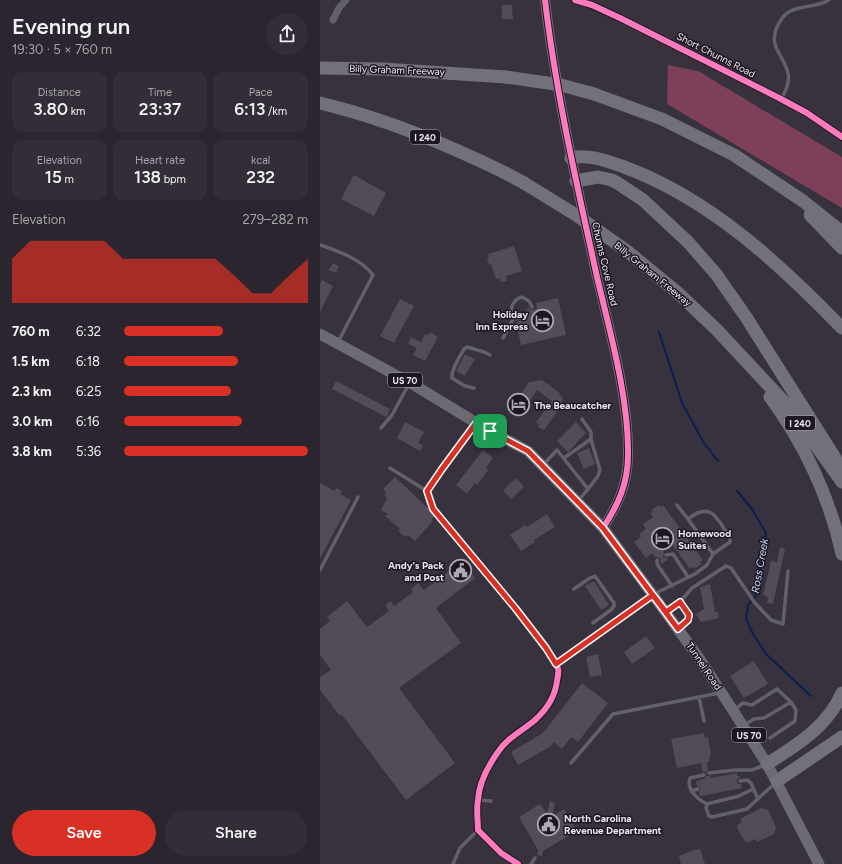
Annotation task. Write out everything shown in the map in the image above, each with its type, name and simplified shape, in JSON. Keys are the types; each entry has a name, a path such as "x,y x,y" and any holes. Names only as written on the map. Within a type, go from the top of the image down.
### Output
{"highway":[{"name":"Billy Graham Freeway","path":"320,68 383,69 506,77 561,85 594,94 662,119 734,154 803,200 842,232"},
{"name":"Billy Graham Freeway","path":"320,103 351,110 400,126 479,159 524,183 576,215 627,251 703,316 787,406 842,482"},
{"path":"571,158 584,156 613,163 666,185 696,203 761,252 794,281 842,328"},
{"path":"764,174 771,185 810,215 842,248"},
{"path":"576,181 598,177 612,180 644,200 688,242 716,274 746,317 842,469"},
{"path":"752,369 758,382 787,423 812,467 831,513 842,554"},
{"path":"767,764 803,741 819,726 833,710 842,693"},
{"path":"776,781 842,737"}],"main road":[{"name":"Chunns Cove Road","path":"545,0 554,64 571,158 625,407 628,457 623,489 619,501 603,528"},
{"name":"Tunnel Road","path":"320,334 410,382 476,423 528,451 603,528 666,612 722,692 767,764 819,864"}],"street":[{"path":"333,20 339,8 346,0"},
{"name":"Short Chunns Road","path":"575,0 592,5 620,18 781,99 842,137"},
{"path":"518,864 501,853 478,830 478,800 481,784 498,751 514,734 534,720 551,702 559,670 556,664 653,595"}],"lane":[{"path":"781,99 788,86 788,72 777,50 774,41 774,33 786,14 795,9 819,5 829,0"},
{"path":"320,245 335,250 364,265 373,275 337,343"},
{"path":"503,338 513,319 511,309 516,299 522,297 526,298 530,301 532,307"},
{"path":"513,319 526,316"},
{"path":"474,388 465,386 452,378 451,375 453,370 464,349 467,347 490,355"},
{"path":"381,428 392,415 410,382"},
{"path":"578,502 598,476 600,470 591,439 591,432 582,419"},
{"path":"427,491 476,423"},
{"path":"564,458 591,439"},
{"path":"542,466 557,450 588,489"},
{"path":"390,468 427,491 433,509 516,609 546,648 556,664"},
{"path":"320,570 358,497"},
{"path":"677,505 713,554"},
{"path":"653,595 695,574 707,565 713,554 730,542 730,538 712,513 704,510 696,512 688,519"},
{"path":"666,555 673,554 688,577"},
{"path":"657,560 657,564 672,586"},
{"path":"666,612 680,602 692,588 726,566 731,568 754,603 771,620 783,624 788,571"},
{"path":"574,589 590,578 596,576 614,603 612,609 593,623"},
{"path":"678,629 689,617 680,602"},
{"path":"734,711 743,703 752,705 777,688 791,702 796,710 796,717 795,721 770,738"},
{"path":"571,763 613,714 722,692"},
{"path":"699,697 704,721"},
{"path":"743,725 754,719 764,718 791,702"},
{"path":"709,773 752,770 767,764"},
{"path":"704,775 690,778 688,783 695,796 707,804 740,796 753,790"},
{"path":"740,781 747,780 750,783 758,799"},
{"path":"707,804 706,808 709,816 712,818 747,809 776,781"},
{"path":"691,791 698,789"},
{"path":"478,800 491,801"},
{"path":"453,864 460,848 478,830"},
{"path":"531,864 535,858"}],"shaded area":[{"path":"668,65 698,71 842,157 842,208 667,104"}],"building":[{"path":"502,5 512,5 513,19 502,19"},
{"path":"354,175 386,193 374,216 341,199"},
{"path":"514,246 522,271 506,276 507,281 501,282 500,278 496,279 491,264 489,265 487,259 489,258 488,254"},
{"path":"333,263 339,266 336,273 329,270"},
{"path":"322,280 333,286 320,312 320,284"},
{"name":"Holiday Inn Express","path":"558,298 566,335 521,345 516,322 528,319 529,315 525,314 528,307 531,310 537,310 536,303"},
{"path":"400,299 414,306 394,343 380,336"},
{"path":"430,332 438,337 425,361 413,355 417,348 408,344 411,337 421,342 425,334 429,335"},
{"path":"465,354 475,359 465,376 456,371"},
{"name":"The Beaucatcher","path":"542,380 560,393 559,394 563,398 562,405 544,430 538,427 539,425 536,422 552,401 537,390 521,414 510,408 529,382"},
{"path":"336,381 390,409 387,416 386,417 332,389"},
{"path":"405,422 424,432 418,443 423,445 420,451 397,438"},
{"path":"576,422 586,433 568,452 557,441"},
{"path":"589,448 595,464 584,469 577,453"},
{"path":"483,450 493,458 486,468 488,470 477,485 475,483 467,494 456,485"},
{"path":"395,477 435,516 431,520 433,521 415,541 408,535 405,537 398,531 400,529 385,516 388,514 381,510 387,498 384,494 386,492 383,489"},
{"path":"516,478 524,487 511,499 503,490"},
{"path":"320,483 335,491 336,488 342,491 340,494 351,500 320,559"},
{"name":"Homewood Suites","path":"659,505 661,507 663,505 703,560 700,562 702,564 694,569 693,567 690,569 670,541 661,547 664,552 663,557 669,559 661,564 660,558 655,557 652,553 646,558 634,542 641,537 639,534 646,529 643,524 653,517 650,513 653,512 651,510"},
{"path":"547,514 555,527 534,540 535,542 521,551 510,535 525,525 527,527"},
{"path":"780,547 785,549 773,604 767,603 768,597 763,595 771,561 777,562"},
{"path":"463,561 475,578 436,608 461,643 399,688 455,763 406,800 342,715 340,716 320,690 320,677 331,670 320,655 320,629 330,621 327,617 347,601 367,627 389,611 385,605 391,601 394,606 413,592 411,589 418,583 424,590"},
{"path":"594,581 609,605 601,610 585,586"},
{"path":"710,584 715,612 718,612 719,618 701,622 696,614 704,609 700,587"},
{"path":"646,636 655,648 632,664 624,652"},
{"path":"598,654 602,675 590,677 586,657"},
{"path":"754,661 768,684 744,698 730,676"},
{"path":"582,683 608,703 578,742 571,737 562,749 554,742 551,746 518,765 511,752 543,733"},
{"path":"704,733 705,738 708,737 711,755 709,756 710,761 707,762 708,770 703,772 701,763 677,768 671,739"},
{"path":"737,773 737,776 740,776 740,778 737,779 737,782 738,784 741,784 742,788 701,796 699,795 701,788 697,786 696,781 704,779 707,776 710,776 710,778"},
{"name":"North Carolina Revenue Department","path":"550,801 555,803 552,817 564,809 577,831 543,851 542,856 537,855 538,850 519,817 540,804 547,814"},
{"path":"761,808 768,810 776,827 774,834 757,842 756,839 746,843 737,828 737,825 742,822 740,819"},
{"path":"696,849 700,849 705,864 681,864 679,856"}],"waterway":[{"name":"Ross Creek","path":"659,332 682,403 704,443 718,461"},
{"name":"Ross Creek","path":"737,491 752,509 766,533 755,597 748,605 746,619 753,634 766,654 811,696"}],"cycle path":[{"path":"545,0 555,70 568,139 597,277 618,366 625,411 628,466 624,485 618,502 603,528"},
{"path":"575,0 592,5 620,18 781,99 807,113 842,137"},
{"path":"518,864 501,853 478,830 477,808 479,794 482,781 491,763 502,747 535,720 549,703 556,687 558,676 556,664 653,595"}],"place":[{"name":"Holiday Inn Express","path":"543,320"},
{"name":"The Beaucatcher","path":"519,405"},
{"name":"Homewood Suites","path":"663,539"},
{"name":"Andy's Pack and Post","path":"460,571"},
{"name":"North Carolina Revenue Department","path":"548,824"}],"route":[{"path":"490,431 476,423 427,491 433,509 516,609 546,648 556,664 653,595 666,612 680,602 689,615 688,620 678,629 666,612 603,528 528,451 490,431"}]}
